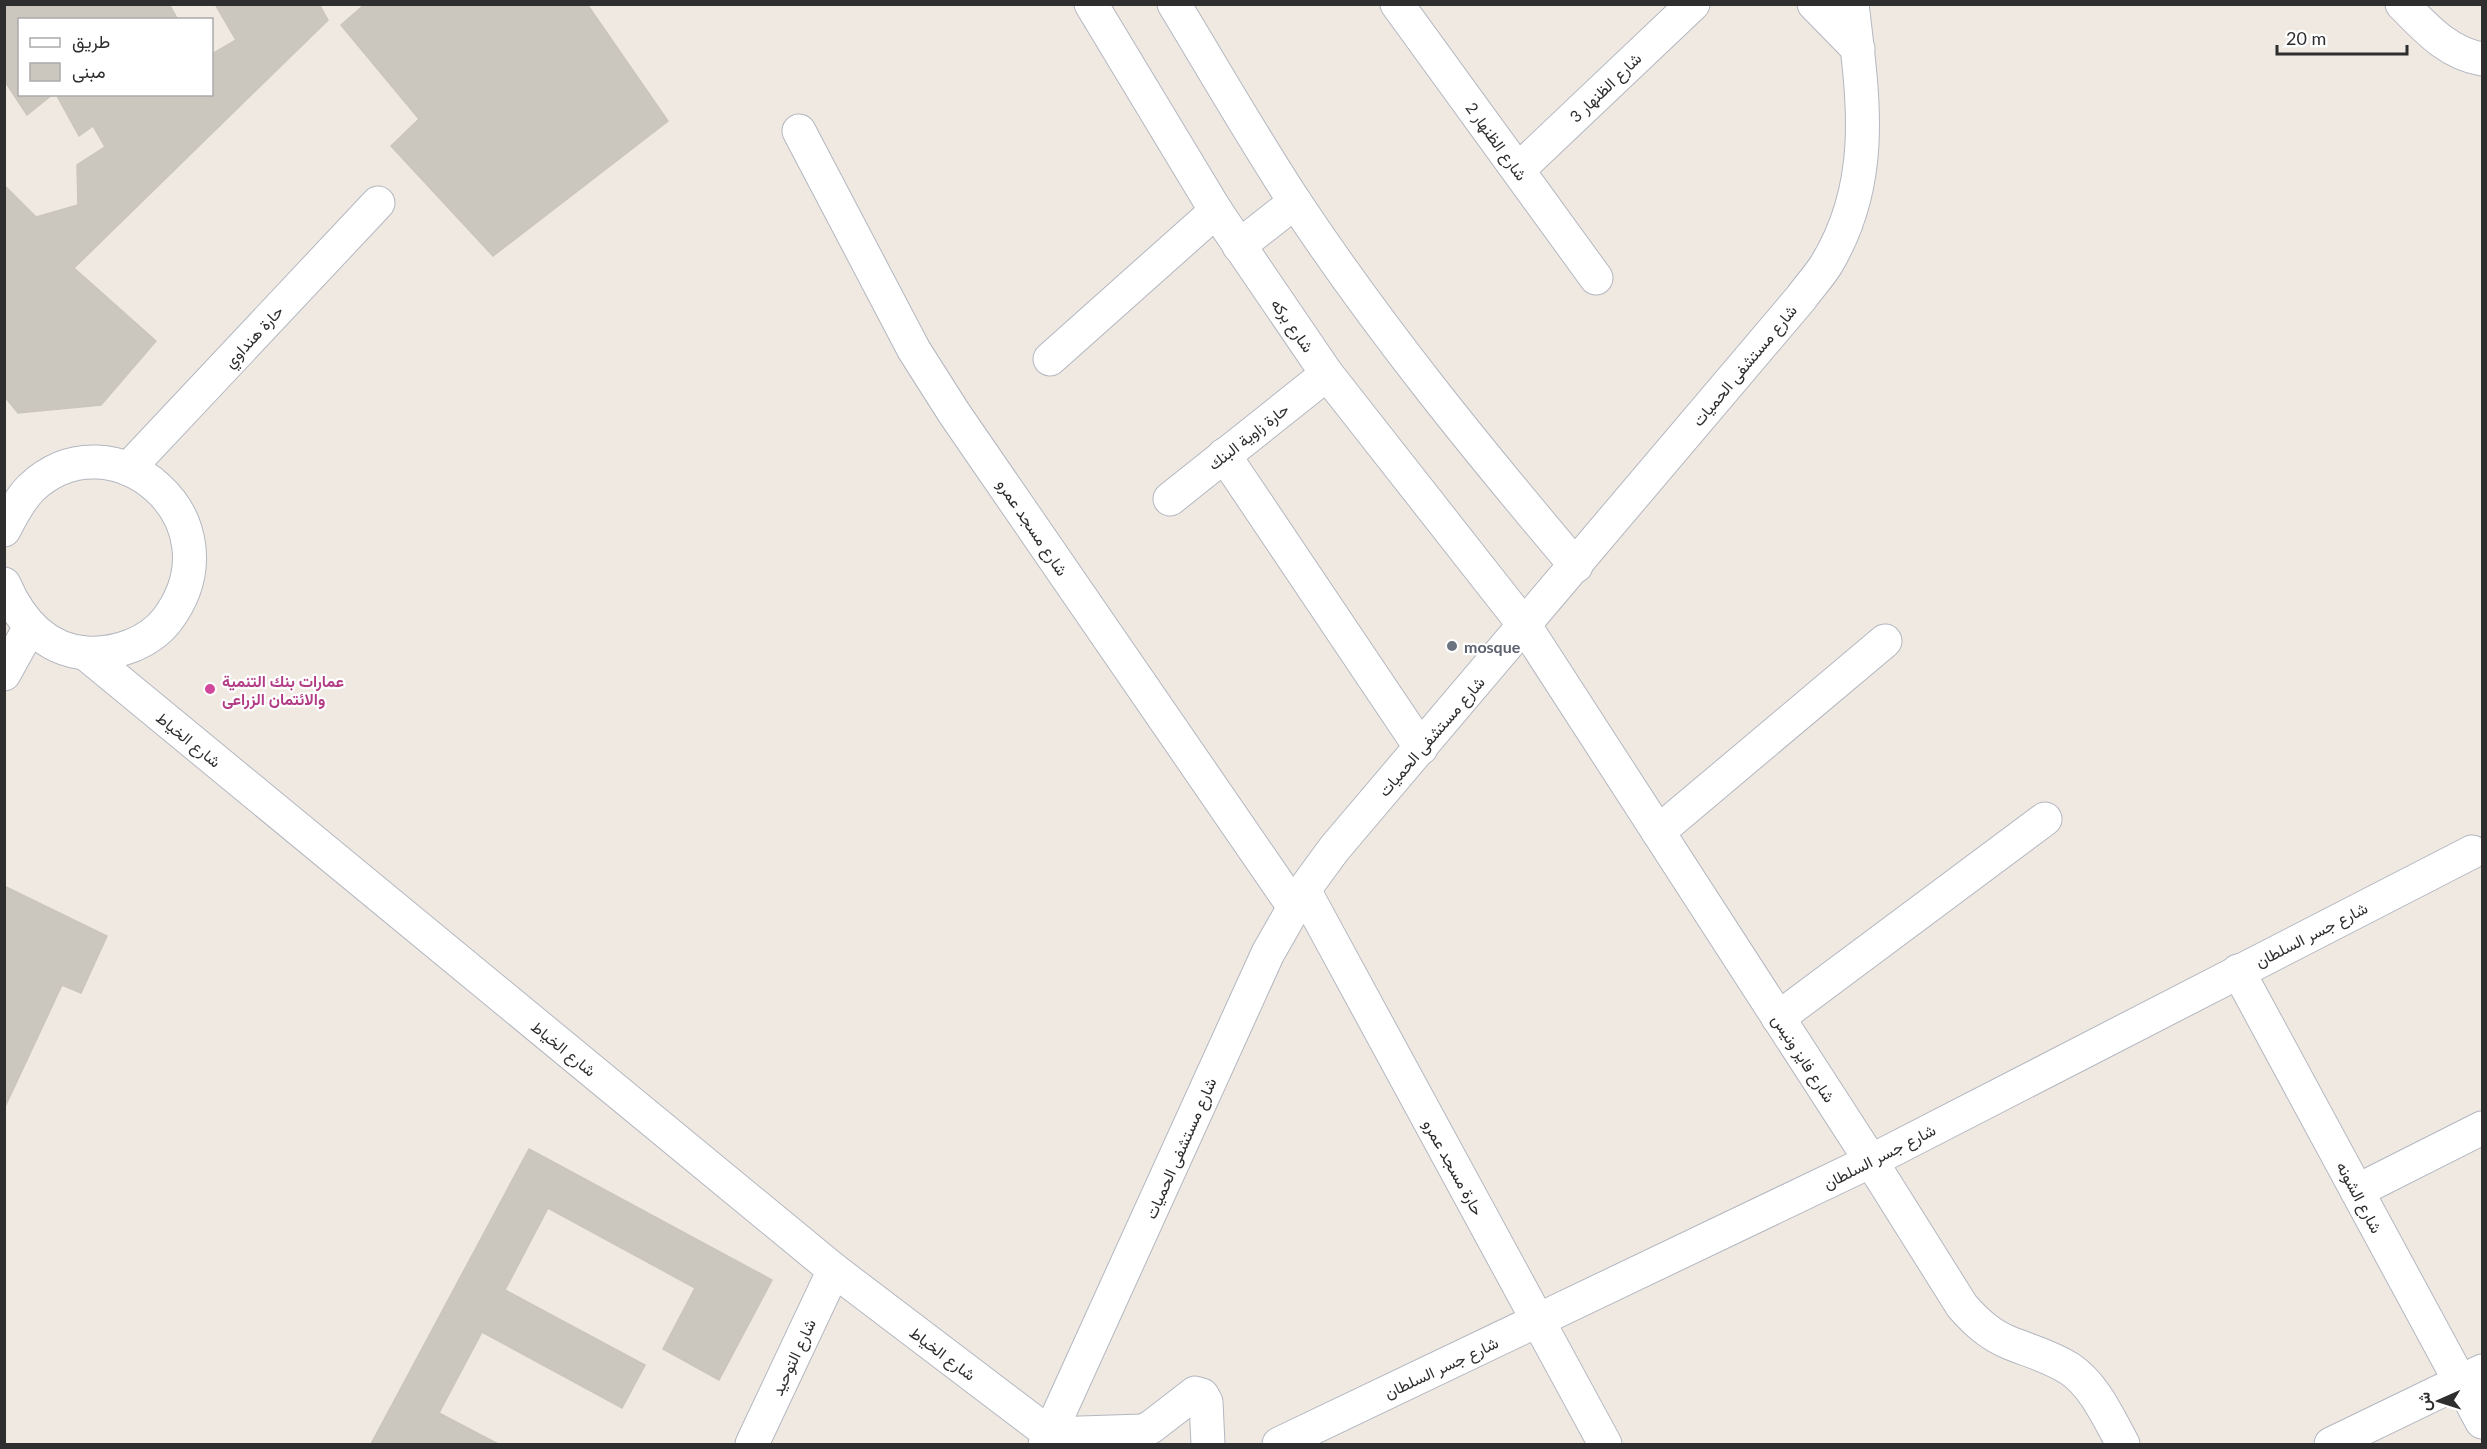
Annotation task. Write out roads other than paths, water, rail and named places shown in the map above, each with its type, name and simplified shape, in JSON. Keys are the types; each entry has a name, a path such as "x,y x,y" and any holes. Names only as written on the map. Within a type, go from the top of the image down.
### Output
{"street":[{"path":"1174,4 1295,202 1391,337 1478,449 1576,566"},
{"name":"شارع الظنهار 2","path":"1396,4 1596,278"},
{"name":"شارع الظنهار 3","path":"1518,170 1693,4"},
{"path":"1814,4 1858,49"},
{"name":"شارع مستشفى الحميات","path":"1048,1439 1268,952 1299,899 1334,849 1576,566 1801,298 1825,266 1844,230 1856,191 1863,151 1863,110 1852,4"},
{"path":"2403,5 2436,39 2464,54 2482,59"},
{"name":"شارع بركه","path":"1102,9 1216,211 1239,246 1328,374 1525,626"},
{"name":"شارع مسجد عمرو","path":"799,131 920,359 961,423 1299,899"},
{"path":"1239,246 1295,202"},
{"name":"حارة هنداوي","path":"128,469 378,203"},
{"path":"1050,359 1216,211"},
{"name":"حارة زاوية البنك","path":"1170,499 1328,374"},
{"path":"1224,455 1421,748"},
{"path":"4,584 14,607 30,627 46,640 85,653 112,652 139,643 161,627 177,605 188,579 190,552 184,526 171,501 152,482 128,469 103,463 77,464 53,473 8,509"},
{"name":"شارع فايز ونيس","path":"1525,626 1871,1161 1962,1306 1974,1320 2008,1342 2070,1369 2085,1382 2123,1444"},
{"path":"4,674 30,627"},
{"path":"1658,832 1885,641"},
{"name":"شارع الخياط","path":"85,653 834,1270 1048,1439"},
{"path":"1778,1018 2045,819"},
{"name":"شارع جسر السلطان","path":"1279,1444 1871,1161 2472,852"},
{"name":"حارة مسجد عمرو","path":"1299,899 1605,1444"},
{"name":"شارع الشونه","path":"2238,971 2357,1191 2471,1376 2482,1422"},
{"path":"2357,1191 2482,1128"},
{"name":"شارع التوحيد","path":"752,1444 834,1270"},
{"path":"2331,1444 2471,1376"},
{"path":"1048,1439 1143,1431 1152,1427 1195,1393 1202,1395 1206,1402 1208,1444"}],"place":[{"name":"mosque","path":"1452,646"},
{"name":"عمارات بنك التنمية والائتمان الزراعى","path":"210,689"}]}
